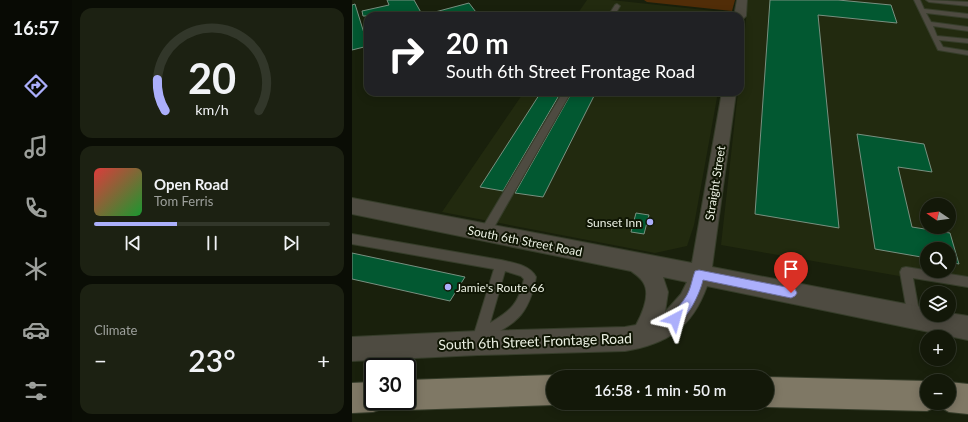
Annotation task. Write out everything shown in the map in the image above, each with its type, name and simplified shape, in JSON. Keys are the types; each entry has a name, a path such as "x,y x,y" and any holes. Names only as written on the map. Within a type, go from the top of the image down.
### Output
{"main road":[{"path":"416,395 546,390"},
{"path":"774,392 920,396"},
{"path":"352,398 364,397"},
{"path":"956,397 968,398"}],"street":[{"path":"740,12 742,0"},
{"name":"Straight Street","path":"699,274 715,190 728,96"},
{"name":"South 6th Street Road","path":"352,206 699,274"},
{"path":"636,262 652,276 658,299 653,315 643,336"},
{"path":"699,274 968,328"},
{"name":"South 6th Street Frontage Road","path":"352,349 479,338 625,339 643,336 660,330 684,310 696,288 699,274"}],"lane":[{"path":"917,0 940,49 968,53"},
{"path":"929,0 968,4"},
{"path":"613,12 617,6"},
{"path":"922,11 968,16"},
{"path":"928,24 968,29"},
{"path":"935,38 968,41"},
{"path":"484,233 565,96"},
{"path":"352,239 501,265 525,272 530,277 527,291 518,310 479,338"},
{"path":"479,338 501,265"},
{"path":"914,317 906,272 968,282"}],"shaded area":[{"path":"587,0 611,0 724,12 579,12"},
{"path":"644,0 735,0 732,11 647,2"},
{"path":"748,0 968,0 968,288 721,245 738,96 744,96 744,38"},
{"path":"521,96 717,96 694,225 687,246 655,253 442,212"}],"building":[{"path":"387,0 414,0 421,12 364,12 363,16 362,11 389,5"},
{"path":"770,0 838,0 891,5 897,23 818,15 839,228 755,214"},
{"path":"469,3 476,12 435,12"},
{"path":"355,4 364,33 364,47 352,50 352,5"},
{"path":"538,96 559,96 503,191 480,187"},
{"path":"570,96 594,96 543,197 515,193"},
{"path":"857,134 924,144 932,172 898,167 912,227 920,228 920,234 950,234 953,242 920,242 920,257 875,249"},
{"path":"636,213 649,215 644,234 631,232"},
{"path":"352,253 465,277 450,301 352,279"},
{"path":"956,254 959,264 956,263"}],"place":[{"name":"Sunset Inn","path":"650,222"},
{"name":"Jamie's Route 66","path":"448,287"}],"route":[{"path":"675,319 684,310 690,300 696,288 699,274 791,293"}]}
